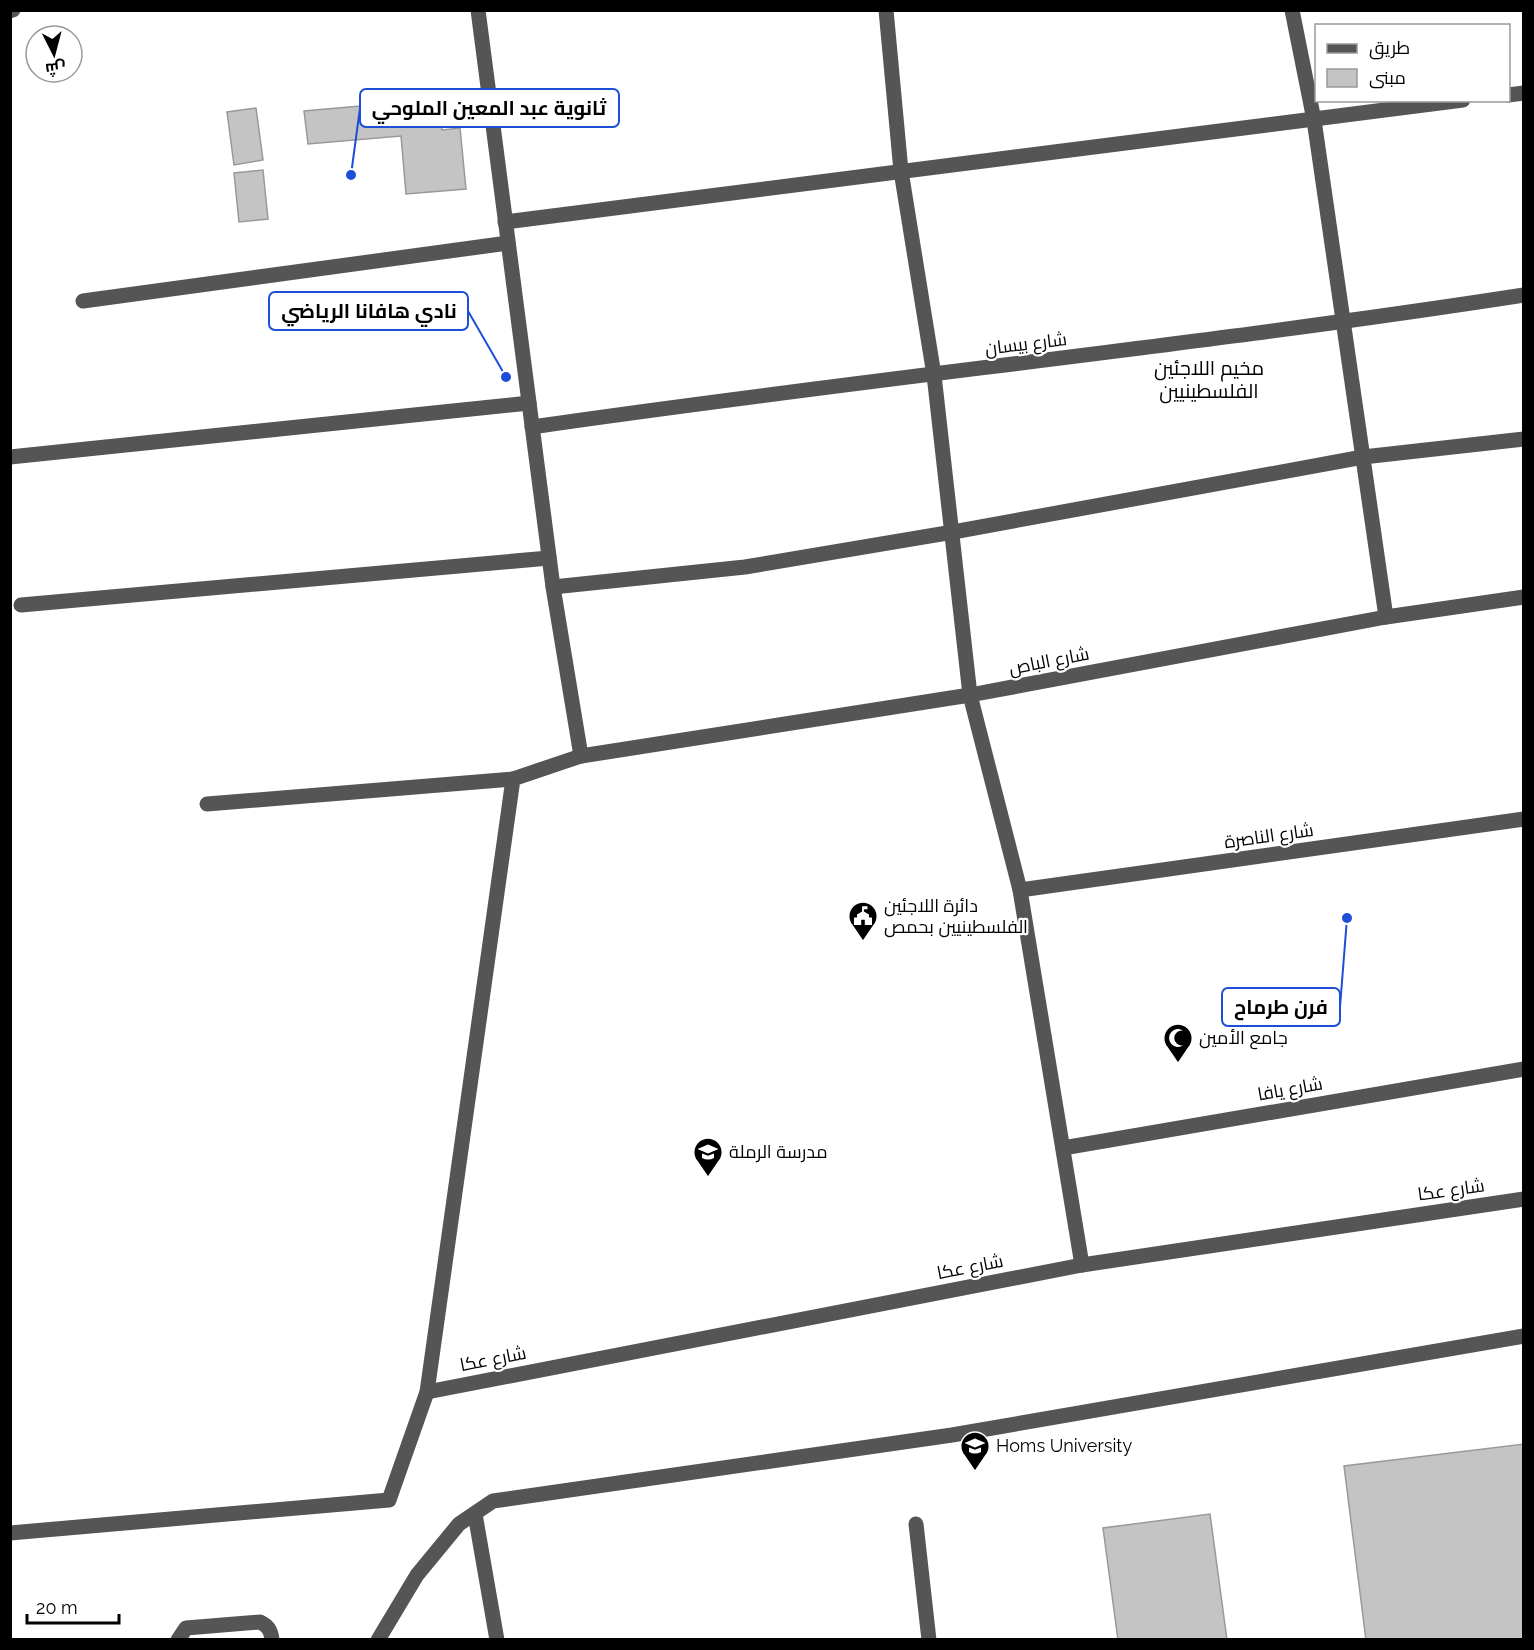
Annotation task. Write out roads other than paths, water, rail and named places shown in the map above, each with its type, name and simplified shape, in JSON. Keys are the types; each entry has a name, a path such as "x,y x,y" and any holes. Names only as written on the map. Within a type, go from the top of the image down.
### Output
{"street":[{"path":"478,10 553,588 581,756"},
{"path":"886,10 901,171 934,375 970,695 1020,890 1082,1265"},
{"path":"1292,10 1314,120 1386,617"},
{"path":"505,222 1448,102"},
{"path":"83,302 508,243"},
{"name":"شارع بيسان","path":"532,427 718,400 1344,323 1524,296"},
{"path":"10,457 529,403"},
{"path":"553,588 745,567 953,532 1363,457 1524,439"},
{"path":"21,605 549,558"},
{"name":"شارع الباص","path":"207,804 513,779 581,756 970,695 1386,617 1524,597"},
{"path":"10,1533 389,1500 427,1392 513,779"},
{"name":"شارع الناصرة","path":"1020,890 1524,819"},
{"name":"شارع يافا","path":"1063,1148 1524,1069"},
{"name":"شارع عكا","path":"427,1392 1082,1265 1524,1199"},
{"path":"378,1640 417,1575 459,1524 493,1502 952,1435 1524,1336"},
{"path":"475,1514 497,1640"},
{"path":"915,1524 929,1640"},
{"path":"177,1640 186,1628 260,1622 268,1626 272,1632 272,1640"}],"place":[{"name":"ثانوية عبد المعين الملوحي","path":"351,175"},
{"name":"نادي هافانا الرياضي","path":"506,377"},
{"name":"فرن طرماح","path":"1347,918"},
{"name":"دائرة اللاجئين الفلسطينيين بحمص","path":"863,942"},
{"name":"جامع الأمين","path":"1178,1064"},
{"name":"مدرسة الرملة","path":"708,1178"},
{"name":"Homs University","path":"975,1472"}],"district":[{"name":"مخيم اللاجئين الفلسطينيين","path":"1209,380"}]}
